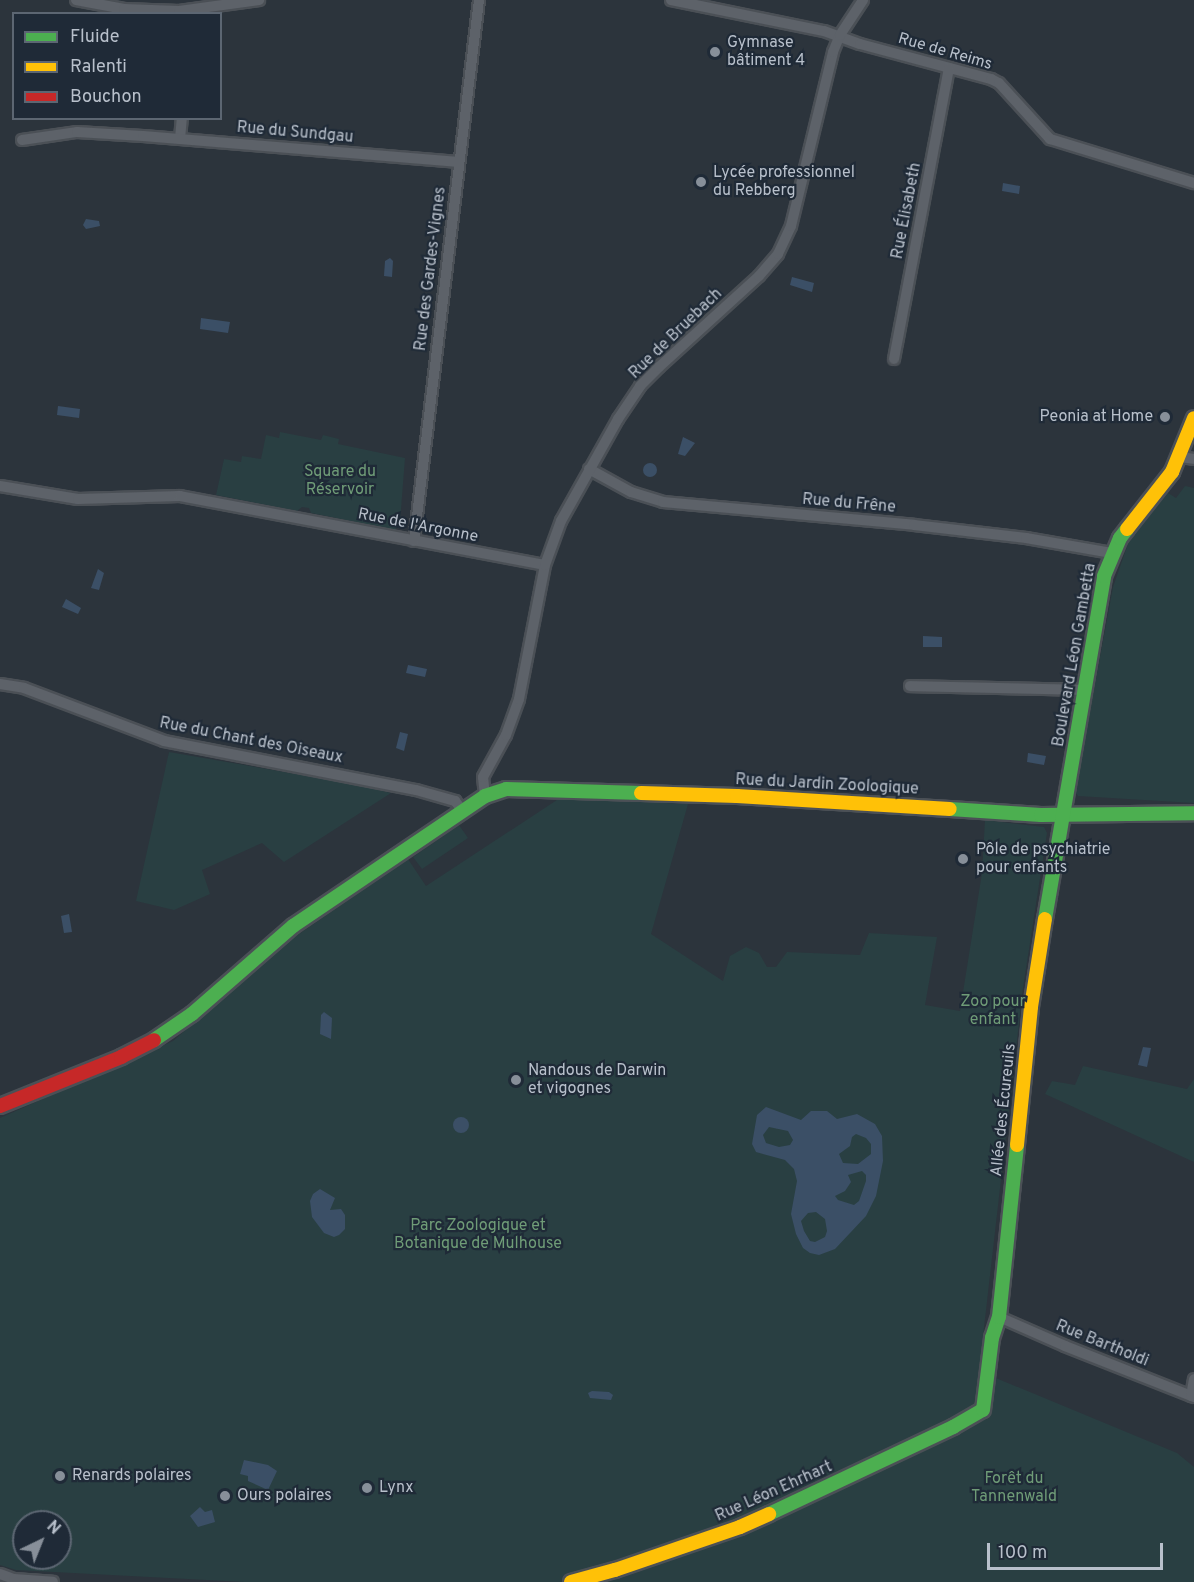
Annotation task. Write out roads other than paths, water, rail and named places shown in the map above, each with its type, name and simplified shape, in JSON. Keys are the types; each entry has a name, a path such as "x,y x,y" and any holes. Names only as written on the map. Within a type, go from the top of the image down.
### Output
{"main road":[{"name":"Boulevard Léon Gambetta","path":"1062,813 1070,781 1104,576 1112,553 1125,532 1187,458 1194,418"},
{"name":"Rue du Jardin Zoologique","path":"0,1106 121,1057 174,1028 293,926 462,810 485,796 516,788 737,796 1041,815 1194,813"},
{"name":"Allée des Écureuils","path":"983,1410 992,1338 999,1317 1031,1007 1062,813"},
{"name":"Rue Léon Ehrhart","path":"571,1582 615,1570 740,1527 953,1427 983,1410"}],"street":[{"path":"76,0 124,9 193,8 259,0"},
{"name":"Rue des Gardes-Vignes","path":"414,541 478,0"},
{"name":"Rue de Reims","path":"671,0 840,35 860,44 999,83 1050,139 1194,183"},
{"name":"Rue de Bruebach","path":"485,796 483,777 506,735 519,699 545,565 561,521 622,413 650,376 759,276 778,254 791,226 840,35 863,0"},
{"name":"Rue Élisabeth","path":"894,359 949,68"},
{"path":"180,139 182,120"},
{"name":"Rue du Sundgau","path":"22,140 77,132 459,162"},
{"name":"Rue du Frêne","path":"589,469 631,492 663,502 914,525 1026,538 1112,553"},
{"name":"Rue de l'Argonne","path":"0,486 78,500 180,496 545,565"},
{"name":"Rue du Chant des Oiseaux","path":"0,684 24,688 164,741 416,790 454,801 462,810"},
{"path":"910,686 1084,690"},
{"name":"Rue Bartholdi","path":"999,1317 1192,1397"},
{"path":"1192,1397 1194,1379"},
{"path":"0,1574 14,1579 53,1582"}],"water":[{"path":"1003,183 1020,186 1019,194 1002,191"},
{"path":"86,219 99,221 100,226 86,229 83,225"},
{"path":"390,258 393,261 392,277 384,276 385,261"},
{"path":"792,277 814,283 812,292 790,285"},
{"path":"201,318 230,322 228,333 200,329"},
{"path":"58,406 80,409 79,418 57,415"},
{"path":"683,437 695,443 685,456 678,454"},
{"path":"650,463 655,465 657,470 655,475 650,477 645,475 643,470 645,465"},
{"path":"98,569 104,573 99,590 91,588"},
{"path":"66,599 81,608 78,614 62,607"},
{"path":"923,636 942,637 942,647 923,647"},
{"path":"408,665 427,669 425,677 406,673"},
{"path":"400,732 408,734 404,751 396,748"},
{"path":"1028,753 1046,756 1044,765 1027,762"},
{"path":"69,914 72,932 64,933 61,916"},
{"path":"324,1012 332,1018 331,1039 320,1034 321,1015"},
{"path":"1143,1047 1151,1048 1147,1067 1138,1065"},
{"path":"766,1107 801,1120 811,1111 827,1111 837,1119 857,1114 875,1124 882,1136 883,1161 876,1196 866,1216 835,1249 819,1255 803,1248 796,1234 791,1214 797,1181 794,1169 785,1160 756,1152 752,1144 757,1115","holes":["769,1127 788,1131 793,1140 790,1145 779,1147 766,1143 763,1135","856,1134 866,1138 871,1144 871,1154 858,1164 843,1163 839,1154 850,1146 852,1137","862,1171 866,1175 859,1201 854,1205 838,1200 835,1196 845,1191 851,1182 848,1175","816,1212 825,1219 827,1231 825,1237 815,1242 810,1241 801,1221 808,1213"]},
{"path":"461,1117 469,1125 461,1133 453,1125"},
{"path":"320,1189 335,1198 330,1210 341,1209 345,1215 345,1229 334,1237 324,1233 312,1217 310,1201 313,1194"},
{"path":"592,1391 609,1392 613,1395 611,1400 590,1398 588,1393"},
{"path":"244,1460 268,1465 277,1471 268,1490 248,1481 248,1476 240,1474"},
{"path":"200,1507 205,1512 212,1510 215,1522 198,1527 190,1516"}],"place":[{"name":"Gymnase bâtiment 4","path":"715,52"},
{"name":"Lycée professionnel du Rebberg","path":"701,182"},
{"name":"Peonia at Home","path":"1165,417"},
{"name":"Pôle de psychiatrie pour enfants","path":"963,859"},
{"name":"Nandous de Darwin et vigognes","path":"516,1080"},
{"name":"Renards polaires","path":"60,1476"},
{"name":"Lynx","path":"367,1488"},
{"name":"Ours polaires","path":"225,1496"}],"park label":[{"name":"Square du Réservoir","path":"340,481"},
{"name":"Zoo pour enfant","path":"993,1011"},
{"name":"Parc Zoologique et Botanique de Mulhouse","path":"478,1235"},
{"name":"Forêt du Tannenwald","path":"1014,1488"}]}
